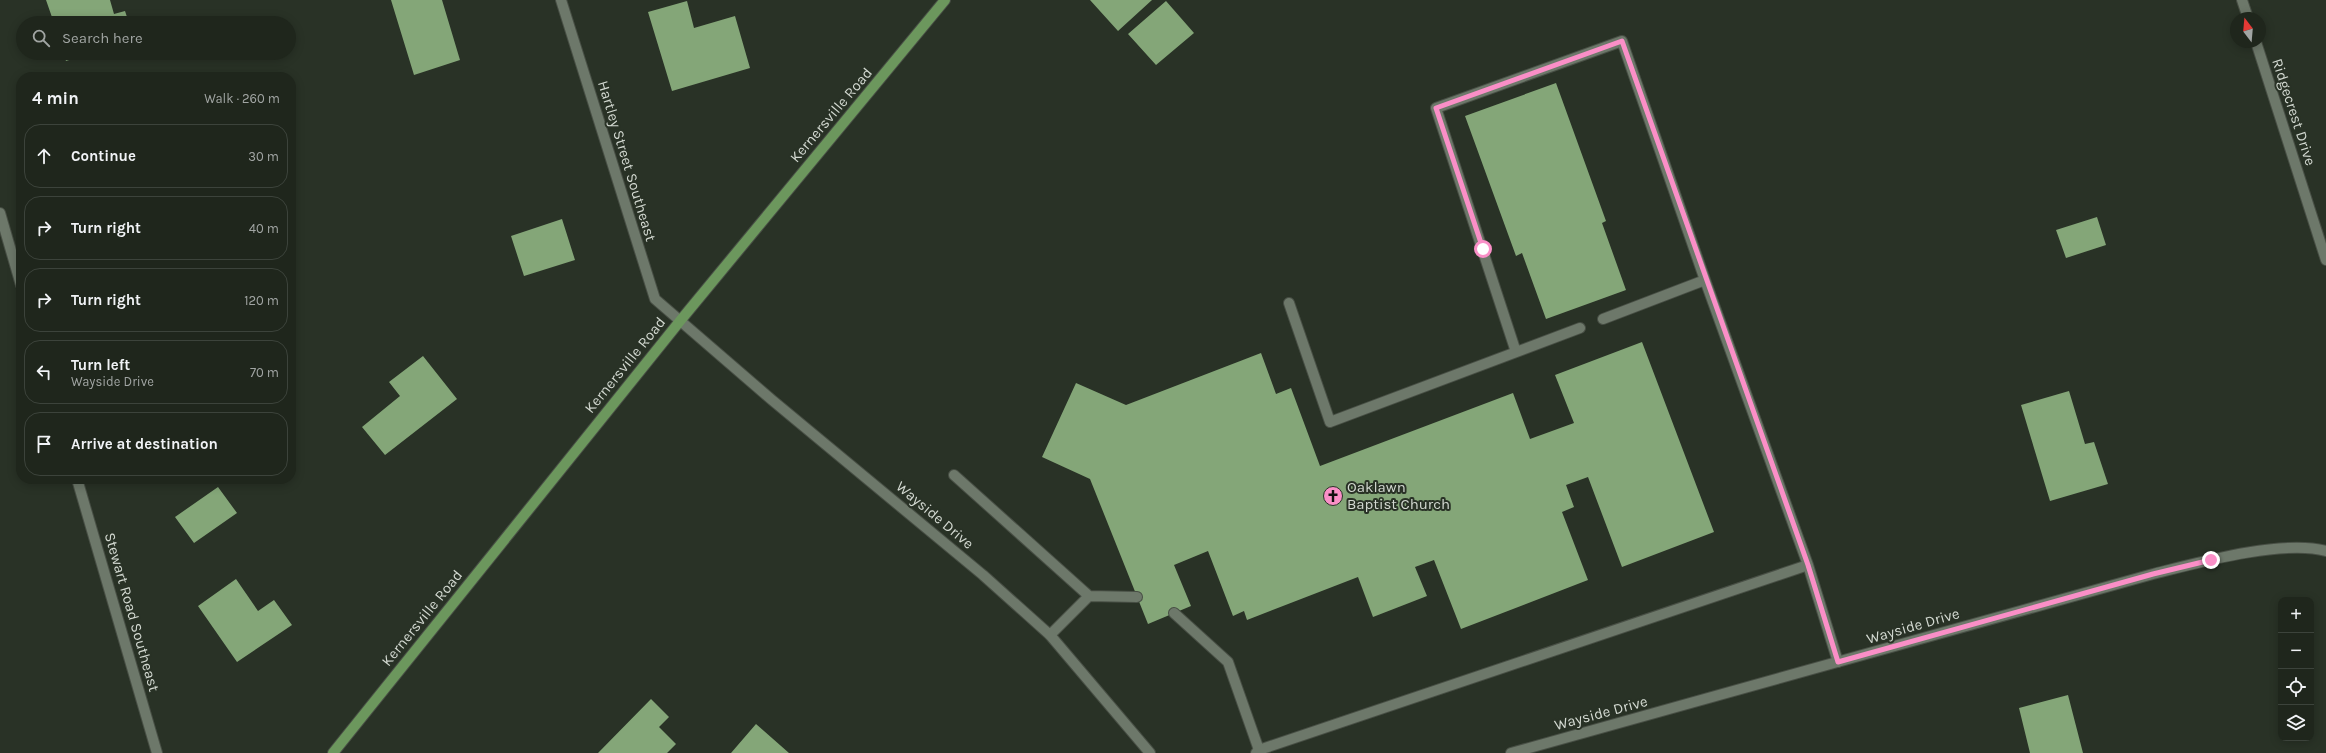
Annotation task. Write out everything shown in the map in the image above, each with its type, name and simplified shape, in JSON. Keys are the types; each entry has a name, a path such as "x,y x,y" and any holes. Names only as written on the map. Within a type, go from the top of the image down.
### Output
{"main road":[{"name":"Kernersville Road","path":"333,753 680,321 944,0"}],"street":[{"name":"Hartley Street Southeast","path":"561,0 655,299 680,321"},
{"path":"2242,0 2246,12"},
{"path":"1516,352 1436,108 1622,41 1808,565 1838,662"},
{"name":"Ridgecrest Drive","path":"2258,48 2326,260"},
{"path":"0,213 16,268"},
{"path":"1603,319 1706,280"},
{"path":"1289,303 1330,422 1580,328"},
{"name":"Wayside Drive","path":"680,321 983,575 1050,635 1076,663 1150,753"},
{"path":"954,475 1089,596 1137,597"},
{"name":"Stewart Road Southeast","path":"78,484 157,753"},
{"name":"Wayside Drive","path":"1511,753 2081,594 2211,560 2283,548 2316,548 2326,551"},
{"path":"1174,613 1228,662 1257,751 1808,565"},
{"path":"1050,635 1089,596"}],"building":[{"path":"46,0 110,0 114,14 125,11 127,16 52,16"},
{"path":"391,0 442,0 460,60 414,75"},
{"path":"1090,0 1152,0 1118,31"},
{"path":"687,1 694,28 735,16 750,68 672,91 648,12"},
{"path":"1166,1 1194,33 1156,65 1128,34"},
{"path":"1556,83 1606,221 1602,223 1626,290 1546,319 1522,253 1516,256 1465,116"},
{"path":"2097,217 2106,245 2066,258 2056,230"},
{"path":"562,219 575,260 524,276 511,236"},
{"name":"Oaklawn Baptist Church","path":"1642,342 1714,532 1622,567 1588,477 1566,485 1574,507 1562,512 1588,580 1461,629 1434,560 1415,567 1427,596 1373,617 1358,577 1247,620 1244,611 1233,616 1208,551 1174,565 1191,606 1148,624 1090,479 1042,457 1076,383 1126,405 1261,353 1276,394 1291,388 1320,466 1513,393 1530,439 1574,423 1555,375"},
{"path":"423,356 457,399 385,455 362,427 400,396 389,382"},
{"path":"2069,391 2085,444 2094,442 2108,484 2050,501 2021,405"},
{"path":"218,487 237,513 194,543 175,517"},
{"path":"236,579 258,611 274,600 292,625 237,662 198,606"},
{"path":"2068,695 2083,753 2030,753 2019,708"},
{"path":"651,699 669,717 659,727 676,744 667,753 598,753"},
{"path":"756,724 789,753 731,753"}],"place":[{"name":"Oaklawn Baptist Church","path":"1333,496"}],"route":[{"path":"1483,249 1436,108 1622,41 1808,565 1838,662 2153,574 2211,560"}]}
